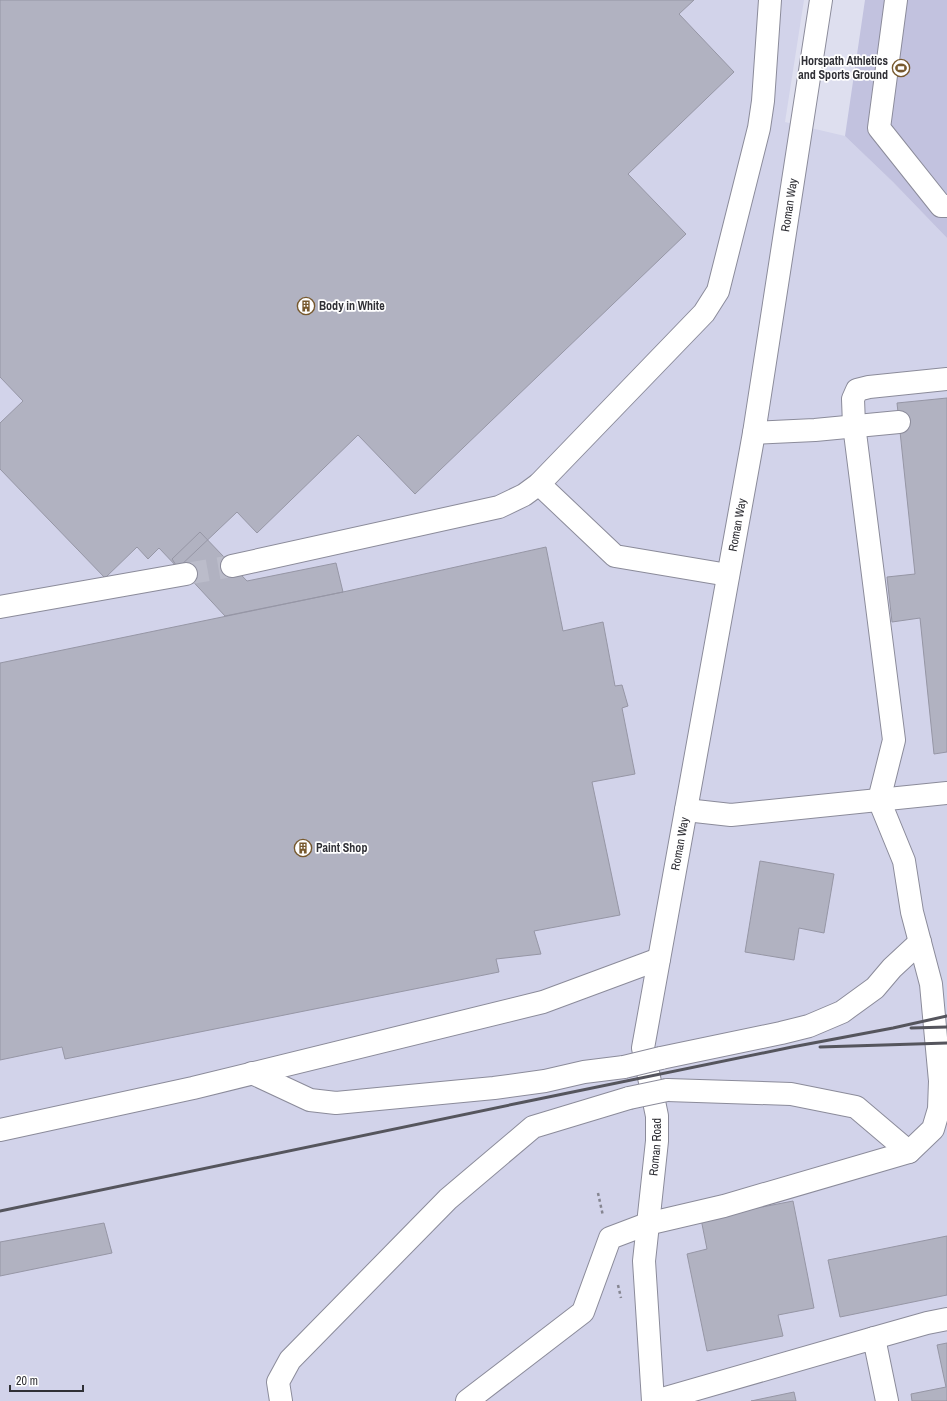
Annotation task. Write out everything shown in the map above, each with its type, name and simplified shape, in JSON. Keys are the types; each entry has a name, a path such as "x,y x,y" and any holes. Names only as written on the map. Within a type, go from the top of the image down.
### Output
{"street":[{"path":"232,566 499,507 524,495 539,484 704,313 718,291 759,128 763,101 770,0"},
{"name":"Roman Way","path":"652,1053 659,959 754,433 821,0"},
{"path":"896,0 879,128 941,206 947,206"},
{"path":"467,1401 583,1312 610,1238 647,1224 724,1206 909,1152 933,1129 943,1108 932,984 912,912 904,861 879,800 894,740 854,425 853,399 857,390 869,387 947,379"},
{"path":"754,433 815,430 854,425 899,422"},
{"path":"539,484 615,556 728,574"},
{"path":"0,607 186,574"},
{"path":"686,810 731,815 947,793"},
{"path":"252,1073 310,1100 336,1103 494,1088 545,1081 584,1072 624,1067 652,1053 781,1034 809,1026 842,1012 875,988 892,968 920,942"},
{"path":"0,1130 193,1088 543,1002 659,959"},
{"name":"Roman Road","path":"652,1053 657,1116 657,1141 644,1261 654,1401"},
{"path":"281,1401 278,1382 290,1360 448,1200 533,1127 629,1098 667,1090 791,1094 856,1107 909,1152"},
{"path":"654,1401 947,1318"},
{"path":"874,1338 887,1401"}],"shaded area":[{"path":"0,0 804,0 785,122 845,136 893,182 947,238 947,1401 0,1401"},
{"name":"Horspath Athletics and Sports Ground","path":"865,0 947,0 947,238 893,182 845,136"}],"building":[{"name":"Body in White","path":"0,0 694,0 679,14 734,72 628,174 686,234 415,494 358,435 257,533 237,512 178,568 159,548 148,559 137,547 105,578 0,469 0,423 23,401 0,377"},
{"path":"947,398 947,752 934,754 920,618 892,622 887,577 915,574 897,403"},
{"path":"200,532 247,581 336,563 343,592 225,616 186,574 178,568 172,559"},
{"name":"Paint Shop","path":"546,547 563,631 603,622 615,686 622,685 628,706 622,708 635,774 592,782 620,915 534,931 541,954 496,959 499,972 65,1059 62,1047 0,1060 0,663 343,592"},
{"path":"760,861 834,874 824,933 799,928 794,960 745,952"},
{"path":"793,1201 814,1308 778,1315 783,1336 707,1351 687,1254 707,1249 701,1219"},
{"path":"104,1223 112,1253 0,1276 0,1242"},
{"path":"947,1236 947,1295 840,1317 828,1260"},
{"path":"947,1343 947,1401 912,1401 911,1394 946,1387 937,1345"},
{"path":"794,1392 796,1401 751,1401"}],"tunnel":[{"path":"186,574 232,566"}],"railway":[{"path":"0,1211 947,1016"},
{"path":"911,1028 947,1027"},
{"path":"820,1047 947,1043"}],"place":[{"name":"Horspath Athletics and Sports Ground","path":"901,68"},
{"name":"Body in White","path":"306,306"},
{"name":"Paint Shop","path":"303,848"}]}
